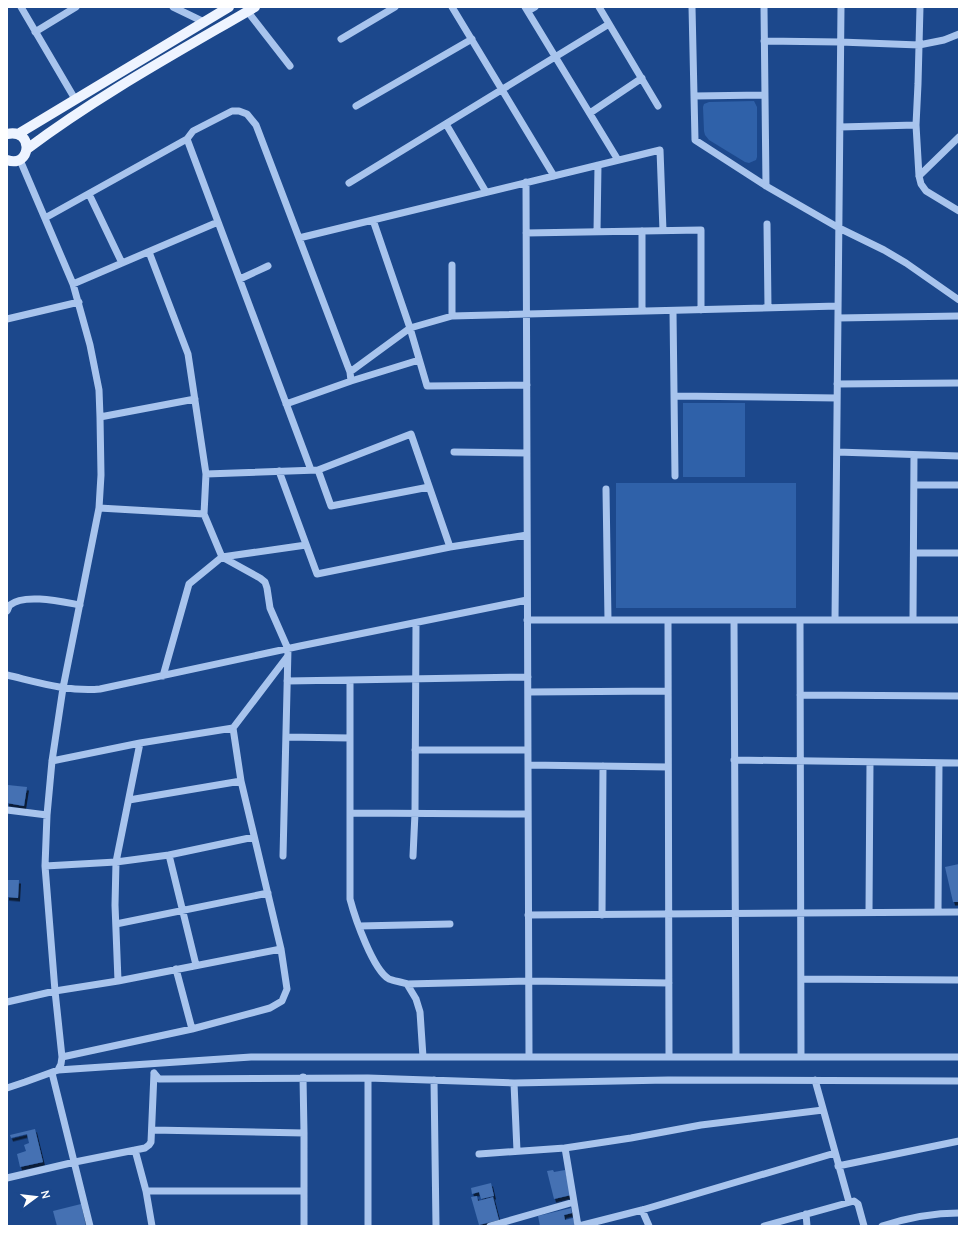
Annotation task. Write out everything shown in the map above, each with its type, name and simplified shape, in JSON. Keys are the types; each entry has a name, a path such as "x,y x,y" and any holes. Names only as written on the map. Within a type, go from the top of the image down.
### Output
{"main road":[{"path":"18,134 226,8"},
{"path":"8,161 15,162 20,160 27,149 58,125 95,101 252,9"},
{"path":"7,134 18,134 23,137 26,142 27,149"}],"street":[{"path":"20,7 75,99"},
{"path":"35,32 76,7"},
{"path":"173,7 204,22"},
{"path":"341,39 394,7"},
{"path":"452,7 554,176"},
{"path":"535,7 527,9 618,160"},
{"path":"599,7 658,106"},
{"path":"692,7 695,140 766,186 839,228 884,250 906,263 959,300"},
{"path":"764,7 766,186"},
{"path":"835,620 841,7"},
{"path":"920,7 916,125 919,176 921,184 926,191 959,211"},
{"path":"252,9 290,66"},
{"path":"349,183 610,24"},
{"path":"764,41 840,42 919,46 944,40 959,34"},
{"path":"356,106 472,39"},
{"path":"590,113 642,78"},
{"path":"694,96 765,95"},
{"path":"45,218 188,139 193,131 232,112 247,114 256,125 350,372 351,381"},
{"path":"446,124 486,192"},
{"path":"840,127 916,125"},
{"path":"919,176 959,137"},
{"path":"188,139 286,404 331,506 429,487"},
{"path":"299,238 660,150 663,231"},
{"path":"20,160 74,284 90,345 99,390 101,475 99,508 63,688 52,761 47,815 45,866 62,1057 61,1064 55,1071"},
{"path":"597,232 598,165"},
{"path":"526,182 529,1057"},
{"path":"89,194 122,263"},
{"path":"373,220 410,328 427,386 527,385"},
{"path":"74,284 218,222"},
{"path":"767,224 768,308"},
{"path":"526,233 701,230 701,310"},
{"path":"642,231 642,312"},
{"path":"149,252 188,354 206,474 204,514 222,557 265,582 270,608 288,649 283,856"},
{"path":"452,265 452,316"},
{"path":"240,279 268,266"},
{"path":"7,319 79,302"},
{"path":"350,372 410,328 452,316 838,306"},
{"path":"673,311 675,476"},
{"path":"838,318 959,316"},
{"path":"286,404 351,381 419,360"},
{"path":"837,384 959,383"},
{"path":"674,396 837,398"},
{"path":"100,417 195,399"},
{"path":"206,474 314,470 411,434 450,547"},
{"path":"454,452 527,452"},
{"path":"837,452 959,456"},
{"path":"913,620 914,455"},
{"path":"279,471 317,574 450,547 527,535"},
{"path":"914,485 959,485"},
{"path":"606,490 608,620"},
{"path":"99,508 204,514"},
{"path":"163,676 188,584 222,557 306,545"},
{"path":"914,553 959,553"},
{"path":"7,611 10,605 31,599 47,599 80,605"},
{"path":"7,674 63,688 87,690 100,689 527,600"},
{"path":"528,620 959,620"},
{"path":"668,620 669,1057"},
{"path":"734,620 736,1057"},
{"path":"800,620 801,1057"},
{"path":"413,856 415,813 416,623"},
{"path":"52,761 140,743 233,728 287,657"},
{"path":"287,681 528,677"},
{"path":"350,680 350,899 359,926 379,969 389,979 407,984 529,981 669,983"},
{"path":"528,692 668,691"},
{"path":"800,695 959,696"},
{"path":"62,1057 192,1029 270,1008 282,1001 287,989 281,949 240,781 233,728"},
{"path":"286,737 350,738"},
{"path":"118,981 116,862 140,743"},
{"path":"415,750 528,750"},
{"path":"734,760 959,763"},
{"path":"869,912 870,762"},
{"path":"938,912 939,762"},
{"path":"528,765 668,767"},
{"path":"602,915 603,766"},
{"path":"129,800 240,781"},
{"path":"7,810 47,815"},
{"path":"350,813 528,814"},
{"path":"45,866 116,862 169,855 254,837"},
{"path":"169,855 196,965"},
{"path":"116,924 268,893"},
{"path":"528,915 959,912"},
{"path":"359,926 450,924"},
{"path":"7,1002 55,991 118,981 281,949"},
{"path":"176,969 192,1029"},
{"path":"801,979 959,980"},
{"path":"407,984 416,999 420,1012 423,1057"},
{"path":"7,1088 55,1071 251,1057 959,1057"},
{"path":"7,1178 149,1146 151,1142 152,1130 154,1064"},
{"path":"55,1071 90,1226"},
{"path":"154,1073 159,1079 303,1077 514,1083 668,1080 959,1081"},
{"path":"303,1077 304,1226"},
{"path":"368,1078 368,1226"},
{"path":"434,1080 436,1226"},
{"path":"815,1080 848,1202"},
{"path":"514,1083 517,1150"},
{"path":"479,1154 517,1150 565,1148 702,1125 823,1110"},
{"path":"152,1130 304,1132"},
{"path":"838,1166 959,1141"},
{"path":"565,1148 578,1226 642,1210 835,1153"},
{"path":"135,1150 146,1192 152,1226"},
{"path":"146,1192 303,1191"},
{"path":"490,1226 574,1202"},
{"path":"764,1226 848,1202 856,1202 864,1226"},
{"path":"642,1210 649,1226"},
{"path":"882,1226 905,1218 927,1214 959,1213"},
{"path":"806,1214 807,1226"}],"shaded area":[{"path":"754,101 757,107 757,157 756,160 749,163 709,140 704,131 703,107 704,104 709,102"},
{"path":"683,403 745,403 745,477 683,477"},
{"path":"616,483 796,483 796,608 616,608"}],"building":[{"path":"8,785 27,787 24,806 7,803"},
{"path":"959,864 959,902 953,902 945,867"},
{"path":"7,880 19,880 18,898 7,897"},
{"path":"35,1129 43,1162 20,1167 17,1154 26,1151 24,1145 29,1143 27,1134 11,1138 10,1135"},
{"path":"553,1170 554,1172 565,1170 571,1195 554,1199 547,1171"},
{"path":"491,1183 494,1196 481,1199 479,1192 472,1194 471,1188"},
{"path":"477,1196 478,1201 493,1197 499,1220 479,1225 471,1197"},
{"path":"81,1204 86,1226 57,1226 53,1211"},
{"path":"571,1208 572,1213 564,1215 565,1220 573,1218 575,1226 540,1226 538,1216"}]}
